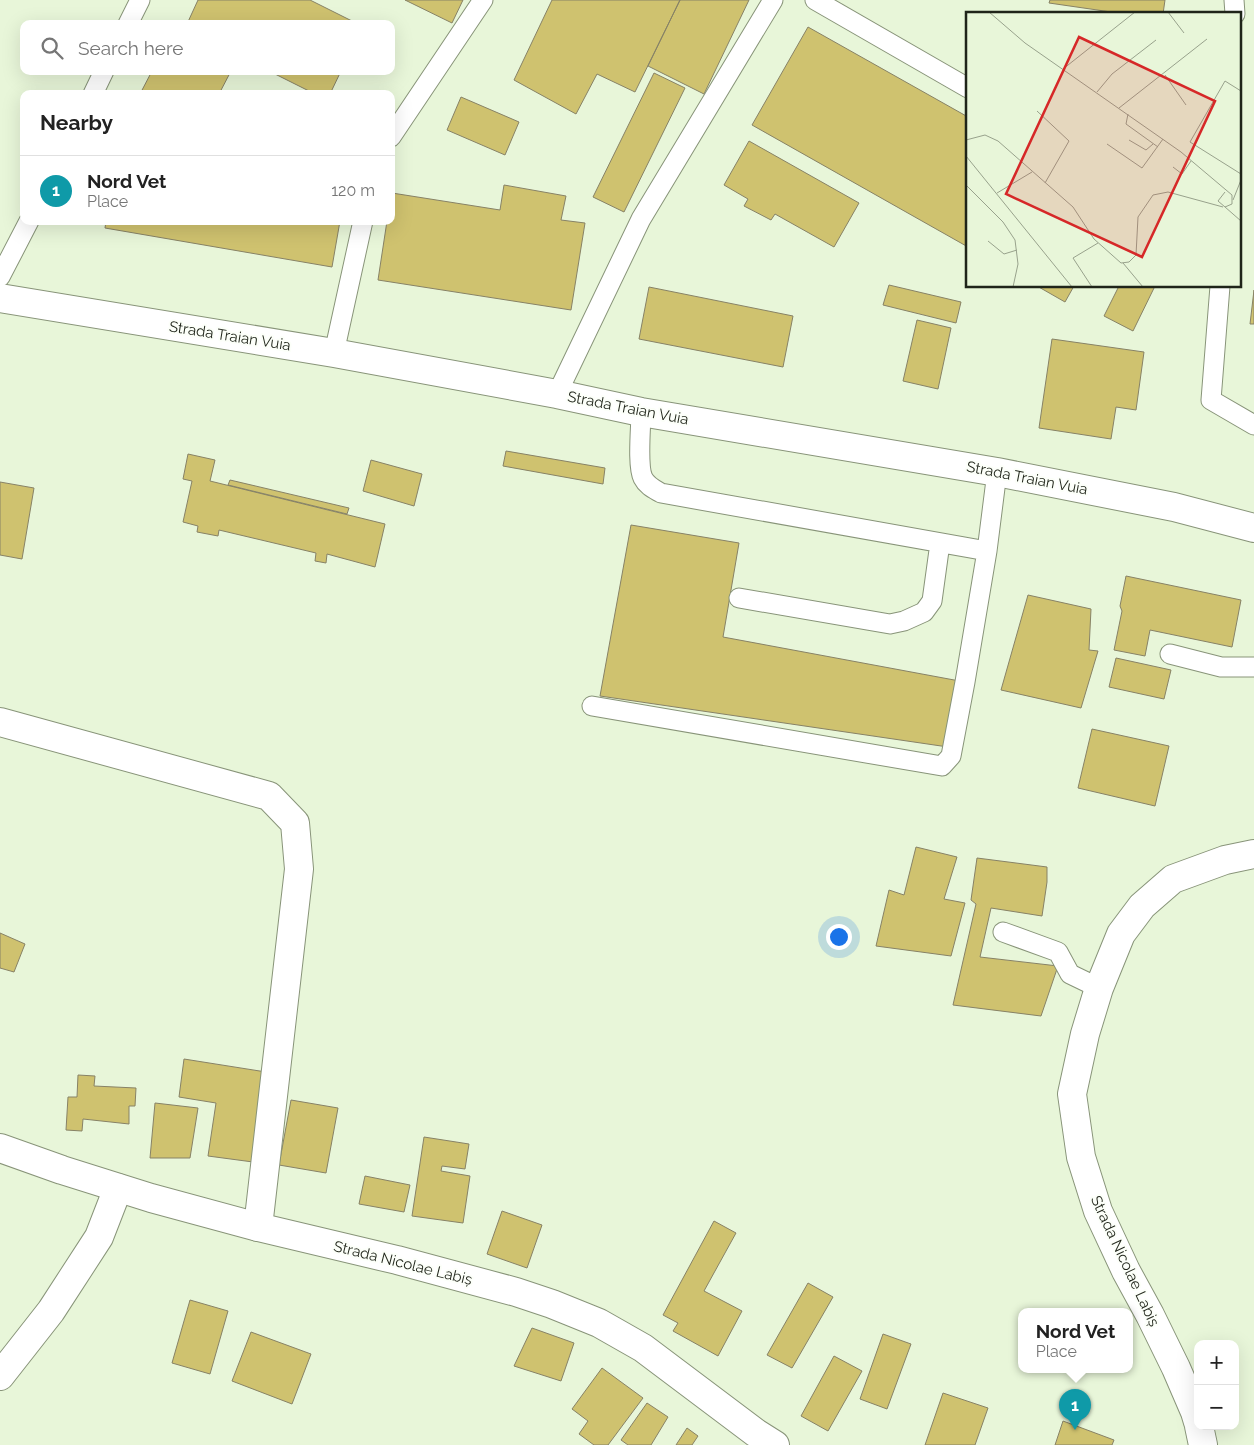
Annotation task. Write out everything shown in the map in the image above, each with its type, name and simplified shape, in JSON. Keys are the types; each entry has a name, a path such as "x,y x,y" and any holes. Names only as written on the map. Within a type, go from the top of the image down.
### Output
{"street":[{"name":"Strada Traian Vuia","path":"0,298 334,353 557,394 641,412 998,472 1174,506 1254,528"},
{"path":"0,722 269,796 295,823 299,869 258,1227"},
{"name":"Strada Nicolae Labiș","path":"1194,1410 1176,1368 1126,1271 1098,1211 1081,1157 1072,1094 1085,1034 1099,988 1121,934 1142,906 1173,879 1225,860 1254,854"},
{"name":"Strada Nicolae Labiș","path":"0,1148 118,1188 258,1227 397,1260 516,1292 552,1304 599,1323 643,1348 774,1445"},
{"path":"0,1376 51,1311 99,1237 118,1188"},
{"path":"1200,1430 1203,1445"}],"lane":[{"path":"130,20 140,0"},
{"path":"395,131 483,0"},
{"path":"557,394 641,219 774,0"},
{"path":"815,0 966,87"},
{"path":"95,90 102,75"},
{"path":"0,277 27,225"},
{"path":"334,353 362,225"},
{"path":"1220,288 1211,400 1254,425"},
{"path":"641,412 641,469 643,478 651,488 661,493 988,551"},
{"path":"592,706 942,766 951,756 988,551 998,472"},
{"path":"739,598 890,624 904,621 924,612 932,601 940,543"},
{"path":"1170,654 1221,667 1254,666"},
{"path":"1003,932 1058,952 1070,974 1099,988"}],"building":[{"path":"198,0 310,0 350,20 189,20"},
{"path":"405,0 463,0 452,23"},
{"path":"552,0 680,0 635,92 597,74 576,114 514,80"},
{"path":"680,0 749,0 704,94 648,66"},
{"path":"1050,0 1165,0 1163,12 1111,12 1049,3"},
{"path":"808,27 966,116 966,246 752,125"},
{"path":"654,73 685,88 624,212 593,197"},
{"path":"150,75 229,75 221,90 142,90"},
{"path":"277,75 339,75 332,90 307,90"},
{"path":"461,97 519,122 505,155 447,130"},
{"path":"749,141 859,203 834,247 775,214 771,220 744,206 748,199 724,185"},
{"path":"504,185 566,196 561,220 585,223 571,310 378,280 386,225 395,225 395,193 500,210"},
{"path":"105,225 339,225 332,267 105,228"},
{"path":"889,285 961,302 956,323 883,305"},
{"path":"649,287 793,316 783,367 639,339"},
{"path":"1040,288 1073,288 1065,302"},
{"path":"1118,288 1154,288 1133,331 1104,316"},
{"path":"1254,290 1254,324 1250,324"},
{"path":"917,320 951,328 938,389 903,381"},
{"path":"1052,339 1144,352 1136,410 1116,407 1111,439 1039,428"},
{"path":"506,451 605,468 603,484 503,466"},
{"path":"188,454 215,460 210,481 385,524 375,567 327,554 326,563 315,561 316,553 219,530 218,536 197,532 198,526 183,522 192,481 183,479"},
{"path":"371,460 422,474 414,506 363,491"},
{"path":"230,480 349,508 347,514 228,485"},
{"path":"0,482 34,488 22,559 0,555"},
{"path":"631,525 739,543 723,637 965,682 948,747 600,696"},
{"path":"1126,576 1241,600 1232,647 1150,630 1145,656 1114,650 1122,611 1120,606"},
{"path":"1028,595 1091,609 1089,650 1098,651 1081,708 1001,690"},
{"path":"1116,658 1171,670 1164,699 1109,687"},
{"path":"1092,729 1169,746 1155,806 1078,788"},
{"path":"916,847 957,857 944,899 965,903 951,956 876,946 889,890 904,895"},
{"path":"977,858 1047,867 1047,882 1042,916 991,908 980,957 1058,966 1041,1016 953,1005 976,904 971,900"},
{"path":"0,933 25,944 14,972 0,968"},
{"path":"184,1059 266,1072 253,1162 208,1156 216,1103 179,1097"},
{"path":"78,1075 95,1076 94,1086 136,1088 135,1106 129,1106 129,1124 83,1119 82,1131 66,1130 68,1097 77,1097"},
{"path":"291,1100 338,1108 326,1173 279,1165"},
{"path":"155,1103 198,1108 190,1158 150,1158"},
{"path":"424,1137 469,1144 465,1169 442,1166 441,1171 470,1176 463,1223 412,1216"},
{"path":"365,1176 410,1185 404,1212 359,1204"},
{"path":"502,1211 542,1225 527,1268 487,1254"},
{"path":"714,1221 736,1233 704,1291 742,1311 718,1356 673,1331 678,1323 663,1315"},
{"path":"808,1283 833,1297 792,1368 767,1355"},
{"path":"190,1300 228,1311 210,1374 172,1363"},
{"path":"532,1328 574,1343 561,1381 514,1366"},
{"path":"251,1332 311,1354 292,1404 232,1381"},
{"path":"883,1334 911,1344 887,1409 860,1399"},
{"path":"834,1356 862,1371 828,1431 801,1416"},
{"path":"602,1368 643,1398 608,1445 594,1445 579,1434 588,1421 572,1409"},
{"path":"943,1393 988,1408 975,1445 925,1445"},
{"path":"647,1403 668,1417 651,1445 628,1445 621,1440"},
{"path":"1063,1421 1114,1440 1112,1445 1055,1445"},
{"path":"687,1428 698,1436 692,1445 676,1445"}],"place":[{"name":"Nord Vet","path":"1075,1430"}]}
